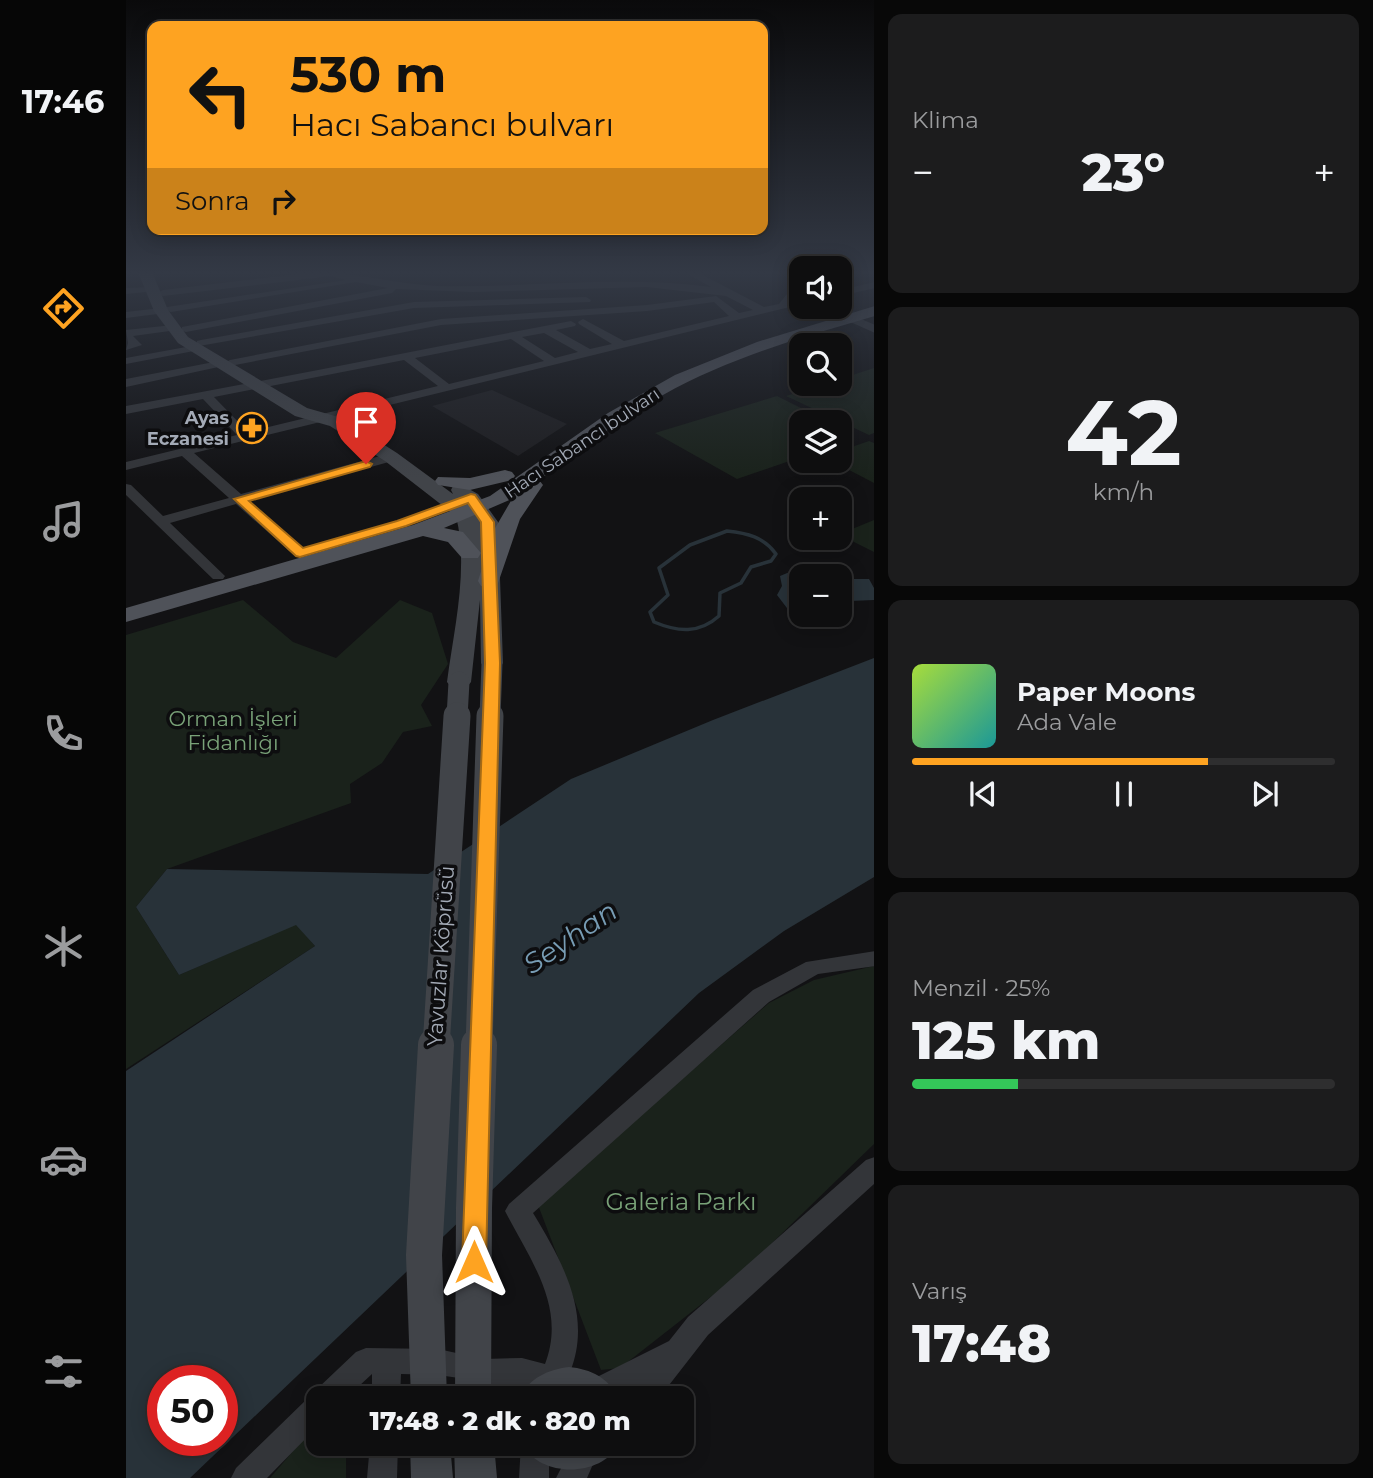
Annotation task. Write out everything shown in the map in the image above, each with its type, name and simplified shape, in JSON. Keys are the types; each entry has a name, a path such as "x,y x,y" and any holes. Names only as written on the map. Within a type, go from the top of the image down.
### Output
{"main road":[{"path":"185,341 198,346 301,412 345,418 445,481 468,506"},
{"name":"Hacı Sabancı bulvarı","path":"126,615 421,530 468,506 505,476 640,388 749,341"},
{"name":"Hacı Sabancı bulvarı","path":"126,601 498,500 655,392 706,368 780,341"},
{"path":"330,417 468,506"},
{"path":"489,581 502,533 511,513 550,465"},
{"path":"445,481 470,484 505,476"},
{"name":"Yavuzlar Köprüsü","path":"429,1386 425,1219 459,682 470,590 468,506"},
{"name":"Yavuzlar Köprüsü","path":"468,506 488,522 492,663 474,1208 474,1386"},
{"path":"421,530 455,537 470,553"},
{"path":"431,1456 432,1478"},
{"path":"475,1456 476,1478"},
{"path":"565,1456 585,1459"}],"street":[{"path":"126,360 223,341"},
{"path":"126,383 343,341"},
{"path":"126,410 477,341"},
{"path":"521,341 554,362"},
{"path":"567,341 588,353"},
{"path":"615,341 622,345"},
{"path":"126,466 638,341"},
{"path":"405,356 449,388"},
{"path":"205,396 246,437"},
{"path":"185,452 300,553"},
{"path":"160,521 391,457"},
{"path":"126,488 218,576"},
{"path":"559,1386 565,1320 557,1278 518,1211 761,996 813,967 874,958"},
{"path":"651,1386 698,1326 874,1167"},
{"path":"576,1386 676,1351"},
{"path":"340,1386 366,1361 388,1361 438,1362 488,1370 522,1371 548,1386"},
{"path":"387,1386 388,1361"},
{"path":"488,1370 540,1386"},
{"path":"246,1478 306,1419"},
{"path":"382,1478 383,1456"},
{"path":"534,1478 535,1456"}],"shaded area":[{"path":"492,390 567,424 518,456 432,406"}],"green space":[{"path":"874,368 874,433 869,435 852,427 852,410 816,410 786,396 852,396 852,375"},
{"path":"777,396 805,410 789,410 789,461 737,479 655,433"},
{"path":"869,441 874,443 874,483 852,472 852,447"},
{"path":"874,520 874,552 852,541 852,529"},
{"name":"Orman İşleri Fidanlığı","path":"243,600 293,642 336,658 400,600 432,613 448,664 421,705 432,726 403,732 382,763 350,784 351,803 167,869 136,907 179,975 296,924 315,946 126,1069 126,635"},
{"name":"Galeria Parkı","path":"874,966 874,1144 740,1274 620,1368 601,1370 538,1205 769,1003 814,980"},
{"path":"306,1436 306,1456 346,1456 346,1478 270,1478"}],"water":[{"path":"789,572 789,611 777,595 782,586 780,576"},
{"path":"852,579 869,579 874,588 874,600 852,601"},
{"name":"Seyhan","path":"874,658 874,877 784,931 699,993 238,1432 238,1365 147,1365 147,1456 213,1456 190,1478 126,1478 126,1071 315,946 296,925 179,975 136,907 167,869 428,874 571,779 713,720"}],"waterway":[{"path":"727,531 754,537 776,554 771,561 751,567 741,583 720,593 719,616 704,626 688,630 654,622 650,612 668,595 659,568 690,545 727,531"}],"place":[{"name":"Ayas Eczanesi","path":"252,428"}],"route":[{"path":"366,464 240,499 300,553 402,524 471,498 488,522 492,663 474,1262"}]}
